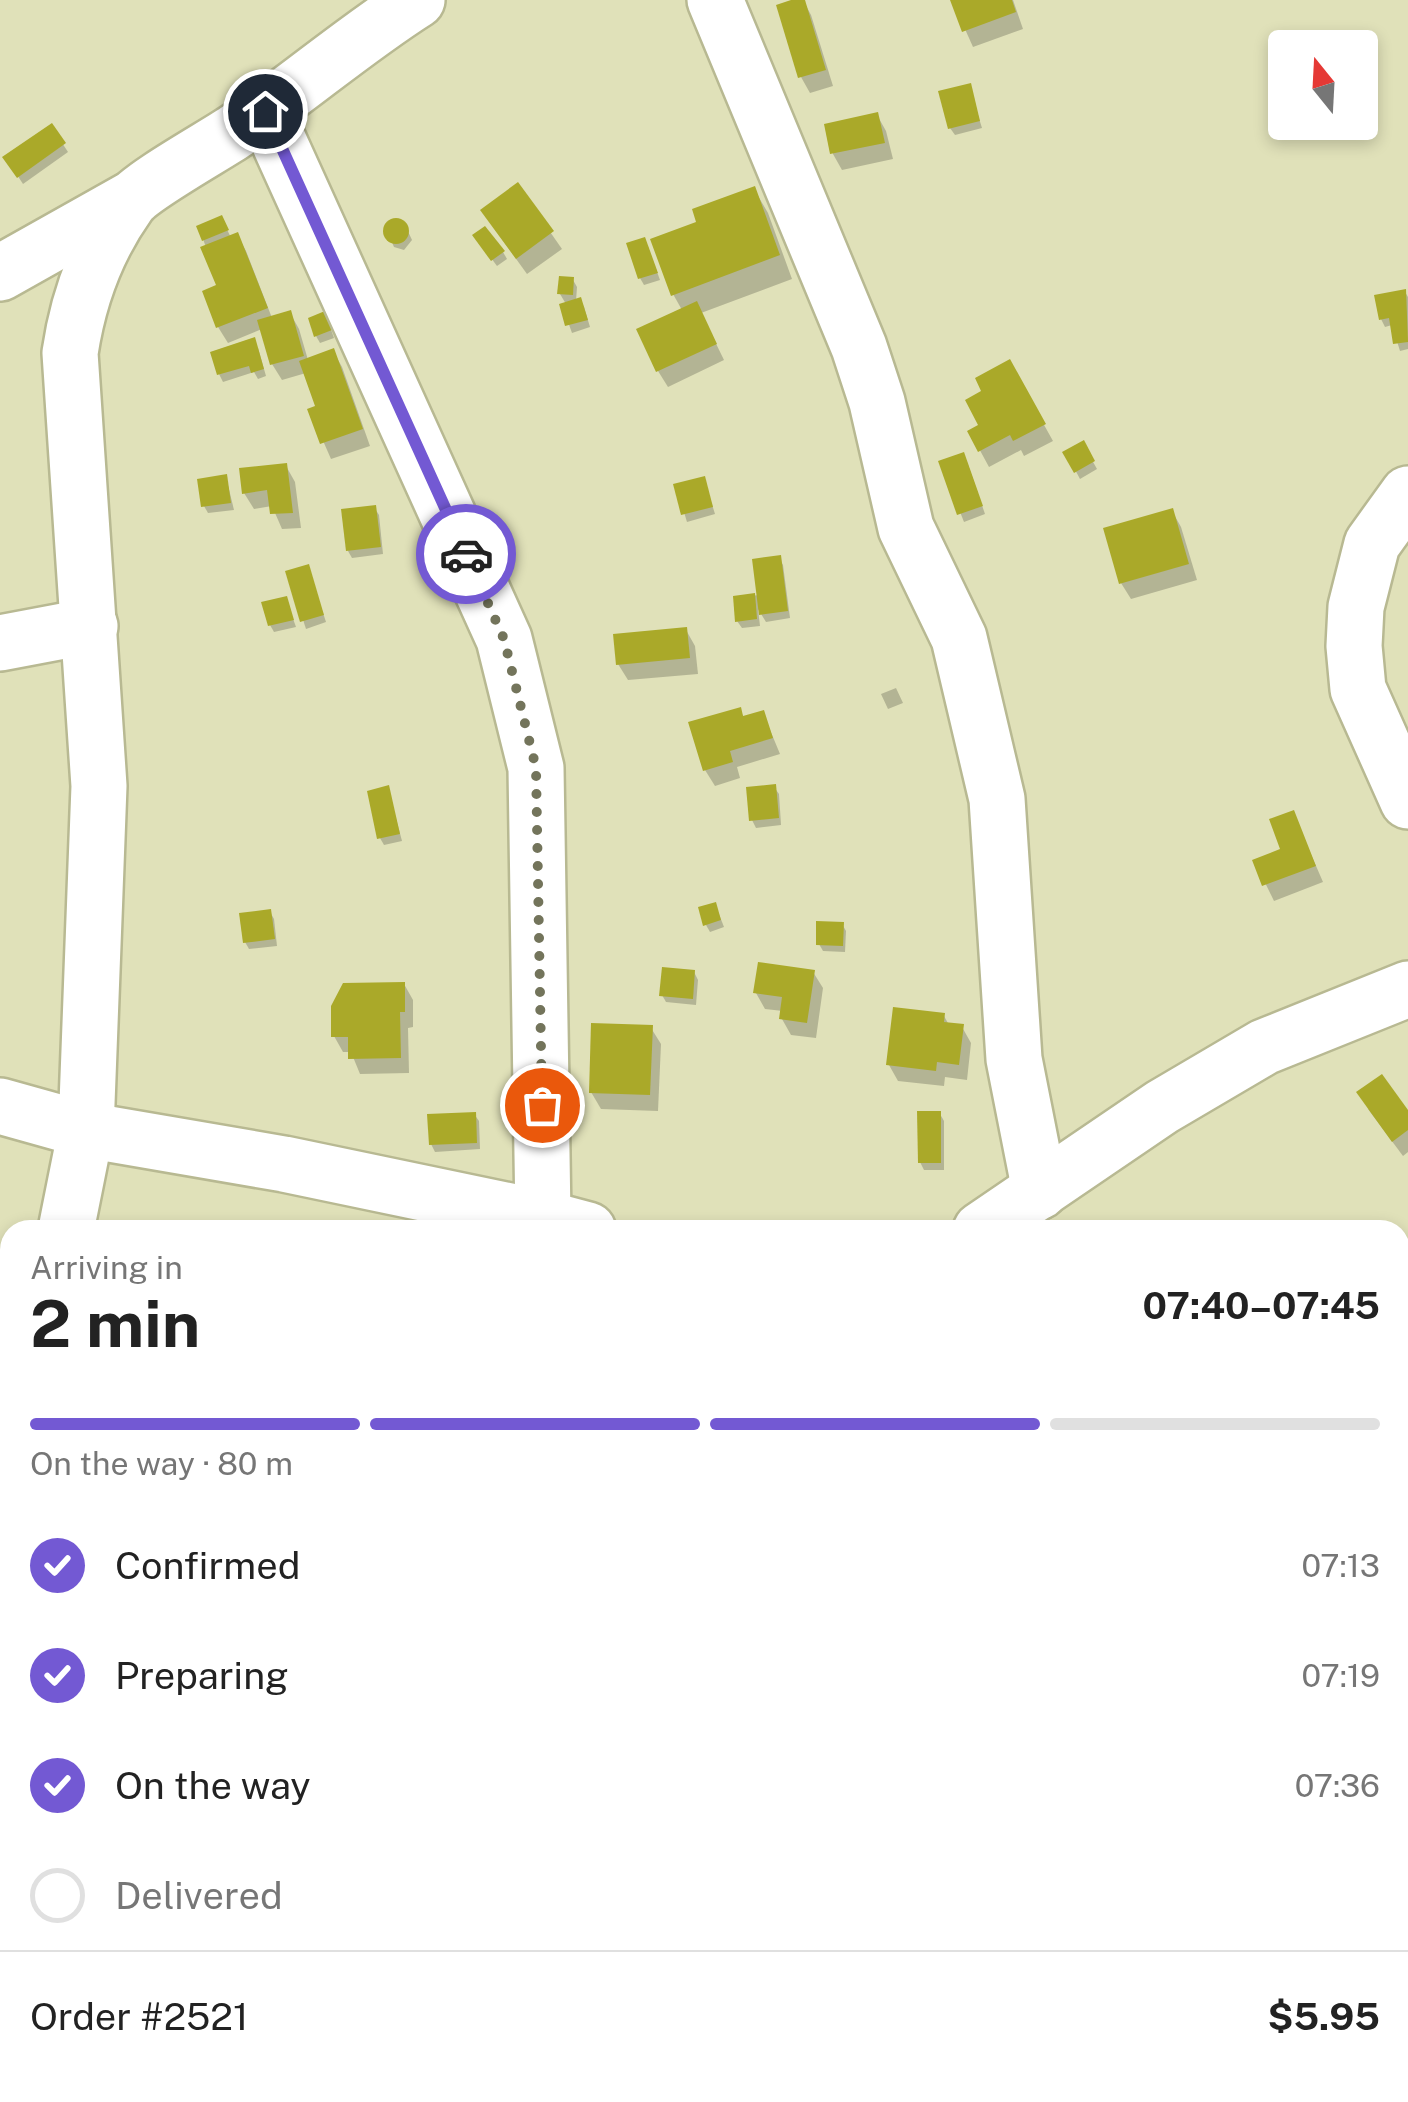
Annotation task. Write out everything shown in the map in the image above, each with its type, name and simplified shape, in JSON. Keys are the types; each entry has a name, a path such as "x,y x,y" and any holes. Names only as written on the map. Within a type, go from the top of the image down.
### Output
{"street":[{"path":"0,273 130,200 265,111 417,0"},
{"path":"715,0 859,347 877,402 906,528 964,656 997,800 1014,1059 1040,1191"},
{"path":"265,111 504,639 522,703 536,768 557,1220"},
{"path":"68,1220 86,1130 99,786 70,353 91,270 130,200"},
{"path":"1408,494 1372,544 1356,607 1354,646 1358,690 1408,800"},
{"path":"0,643 90,626"},
{"path":"996,1220 1162,1107 1264,1047 1408,988"},
{"path":"0,1106 86,1130 284,1164 531,1220"}],"building":[{"path":"805,0 826,70 798,78 776,5"},
{"path":"950,0 1012,0 1016,12 962,32"},
{"path":"971,83 980,121 948,129 938,91"},
{"path":"878,112 885,143 830,154 824,124"},
{"path":"52,123 66,143 17,178 2,157"},
{"path":"518,182 554,231 516,259 480,210"},
{"path":"755,186 780,255 671,296 650,239 696,222 692,209"},
{"path":"222,215 229,230 202,241 196,226"},
{"path":"396,218 405,222 409,231 405,240 396,244 387,240 383,231 387,222"},
{"path":"485,226 505,251 491,261 472,235"},
{"path":"238,232 268,308 216,328 202,291 216,285 200,247"},
{"path":"645,237 658,273 638,279 626,243"},
{"path":"559,276 574,277 573,295 557,294"},
{"path":"1406,289 1408,342 1393,344 1389,318 1379,320 1374,295"},
{"path":"581,297 588,320 565,326 559,304"},
{"path":"697,301 717,344 656,372 636,329"},
{"path":"291,310 304,356 270,365 257,320"},
{"path":"325,311 332,330 314,337 308,318"},
{"path":"255,337 264,369 251,373 249,366 217,375 210,352"},
{"path":"334,348 363,429 320,444 307,409 315,406 299,361"},
{"path":"1010,359 1046,424 1013,441 1010,435 978,452 967,431 978,425 965,400 981,391 975,378"},
{"path":"1084,440 1095,461 1074,473 1062,452"},
{"path":"964,452 983,506 957,515 938,461"},
{"path":"287,463 293,513 270,514 267,490 242,494 239,468"},
{"path":"227,474 231,503 201,507 197,479"},
{"path":"705,476 713,507 681,515 673,484"},
{"path":"376,505 381,547 346,551 341,509"},
{"path":"1173,508 1189,564 1119,584 1103,528"},
{"path":"781,555 788,611 759,615 752,559"},
{"path":"309,564 324,615 300,622 285,571"},
{"path":"755,593 757,619 735,622 733,596"},
{"path":"287,596 294,620 268,626 261,602"},
{"path":"687,627 690,658 616,665 613,634"},
{"path":"741,707 743,716 764,710 773,738 730,751 733,762 703,771 688,722"},
{"path":"776,784 779,818 749,821 746,787"},
{"path":"389,785 400,834 377,839 367,791"},
{"path":"1294,810 1316,866 1262,886 1252,860 1280,849 1269,819"},
{"path":"716,902 721,920 703,926 698,907"},
{"path":"271,909 275,939 243,943 239,913"},
{"path":"816,921 844,922 843,946 816,945"},
{"path":"758,962 815,970 807,1023 779,1019 782,997 753,993"},
{"path":"662,967 695,970 693,999 659,996"},
{"path":"405,982 405,1012 400,1012 401,1058 348,1059 348,1037 331,1037 331,1006 343,983"},
{"path":"893,1007 945,1013 944,1022 964,1024 959,1065 937,1062 936,1071 886,1065"},
{"path":"591,1023 653,1025 650,1095 589,1093"},
{"path":"1382,1074 1408,1110 1408,1130 1392,1142 1356,1092"},
{"path":"917,1111 941,1111 941,1163 918,1163"},
{"path":"476,1112 477,1143 429,1145 427,1114"}],"way so far":[{"path":"466,554 504,639 536,768 542,1105"}],"route":[{"path":"265,111 466,554"}]}
